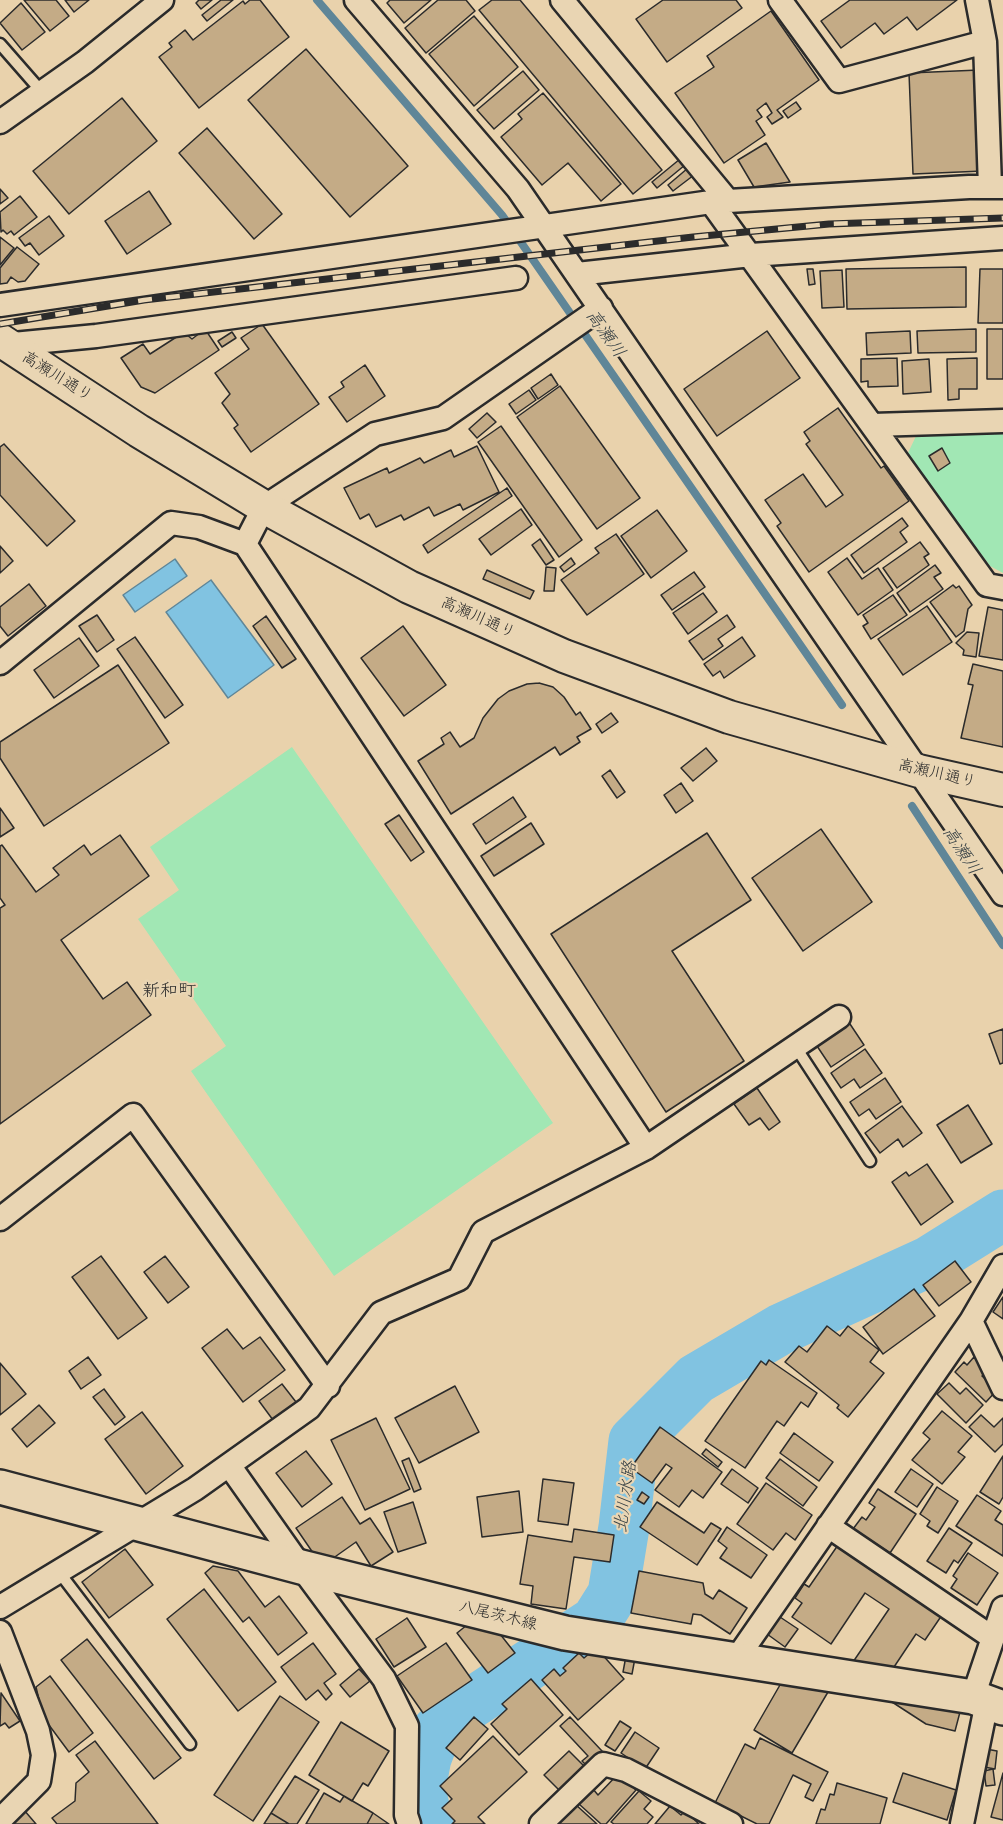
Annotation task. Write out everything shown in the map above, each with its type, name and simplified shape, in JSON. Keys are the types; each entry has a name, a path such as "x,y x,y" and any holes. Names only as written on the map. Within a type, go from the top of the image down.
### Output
{"main road":[{"name":"八尾茨木線","path":"0,1487 138,1525 565,1633 737,1658 988,1703"}],"street":[{"path":"0,122 85,62 162,0"},
{"path":"356,0 518,189 539,229 577,274 597,311 1003,894"},
{"path":"562,0 720,201 751,255 987,585 1003,588"},
{"path":"780,0 839,81 985,42"},
{"path":"0,305 539,229 720,201 997,187 985,42 977,0"},
{"path":"577,274 751,255 1003,238"},
{"path":"1,343 96,336 516,278"},
{"path":"245,544 264,507 375,434 443,418 597,311"},
{"name":"高瀬川通り","path":"1,343 264,507 409,587 564,656 729,717 919,771 1003,790"},
{"path":"873,425 1003,421"},
{"path":"0,663 171,523 200,527 245,544 646,1148"},
{"path":"0,1607 138,1525 229,1465 309,1408 328,1386 381,1313 459,1278 483,1232 646,1148 839,1017"},
{"path":"0,1219 133,1115 328,1386"},
{"path":"737,1658 971,1321 1003,1266"},
{"path":"971,1321 1003,1388"},
{"path":"229,1465 384,1679 407,1726 406,1815 409,1824"},
{"path":"828,1526 999,1623 988,1703 962,1824"},
{"path":"0,1632 38,1731 43,1755 39,1781 0,1820"},
{"path":"541,1824 603,1764 626,1770 731,1824"}],"lane":[{"path":"0,44 42,92"},
{"path":"795,1046 870,1161"},
{"path":"59,1572 190,1744"}],"green space":[{"path":"1003,432 1003,573 990,566 907,455 917,434"},
{"path":"292,747 553,1123 334,1276 191,1071 226,1046 138,919 179,890 150,847"}],"water":[{"path":"175,559 187,576 135,612 123,595"},
{"path":"211,580 274,665 228,698 166,612"}],"building":[{"path":"24,0 56,0 69,16 50,31"},
{"path":"65,0 89,0 74,12"},
{"path":"199,0 212,0 201,9 196,3"},
{"path":"221,0 233,0 207,21 202,15"},
{"path":"250,0 260,0 289,37 199,108 159,57 172,47 169,43 185,30 193,40 243,1 245,4"},
{"path":"390,0 431,0 404,23 387,3"},
{"path":"438,0 466,0 475,11 426,53 405,28"},
{"path":"492,0 520,0 662,170 633,194 479,10"},
{"path":"663,0 736,0 742,8 667,62 636,19"},
{"path":"850,0 957,0 917,30 907,17 884,34 875,23 841,48 821,21"},
{"path":"21,3 45,32 22,50 0,23"},
{"path":"771,11 819,80 777,110 783,117 772,124 767,117 772,113 766,103 757,110 762,117 756,121 765,135 724,163 675,93 714,67 707,56"},
{"path":"474,16 518,67 474,106 429,54"},
{"path":"306,49 408,166 350,217 248,100"},
{"path":"979,70 983,171 913,174 909,73"},
{"path":"523,71 539,90 494,129 477,110"},
{"path":"543,93 621,184 601,201 568,163 542,185 501,137 522,119 518,114"},
{"path":"122,98 157,141 69,214 33,171"},
{"path":"796,102 801,109 788,118 783,111"},
{"path":"207,128 282,214 254,239 179,153"},
{"path":"766,143 790,182 754,187 738,160"},
{"path":"680,159 685,165 657,188 652,182"},
{"path":"688,168 694,175 673,191 668,185"},
{"path":"0,189 8,198 0,204"},
{"path":"149,191 171,224 127,254 105,221"},
{"path":"20,196 37,217 14,235 11,231 7,234 3,230 1,232 0,212"},
{"path":"49,216 64,236 39,255 30,243 25,246 19,238"},
{"path":"0,237 14,248 0,265"},
{"path":"17,247 39,264 25,281 18,282 11,277 7,283 0,284 0,268"},
{"path":"966,267 966,307 847,309 846,269"},
{"path":"807,269 813,269 815,284 809,285"},
{"path":"980,269 1003,269 1003,323 978,323"},
{"path":"842,270 844,307 822,308 820,271"},
{"path":"262,324 319,404 251,452 234,428 238,425 222,403 230,394 215,373 249,349 241,338"},
{"path":"205,329 219,350 155,393 141,387 121,358 143,344 150,354 178,336 187,335 192,339"},
{"path":"976,329 976,352 918,353 917,331"},
{"path":"987,329 1003,329 1003,379 987,379"},
{"path":"767,331 800,378 717,436 684,389"},
{"path":"910,331 911,353 867,355 866,333"},
{"path":"232,332 236,338 222,347 218,341"},
{"path":"897,358 898,386 868,387 868,381 861,382 861,359"},
{"path":"977,358 977,389 959,389 959,399 948,400 947,359"},
{"path":"929,359 931,392 903,394 902,361"},
{"path":"365,365 385,396 347,422 329,397 344,387 341,382"},
{"path":"551,374 558,385 538,399 531,388"},
{"path":"560,386 640,498 597,529 517,417"},
{"path":"529,390 536,400 516,414 509,404"},
{"path":"838,408 881,468 884,466 909,501 809,572 777,526 781,523 765,500 803,474 826,507 843,495 806,444 810,441 804,432"},
{"path":"487,413 496,422 477,438 469,429"},
{"path":"501,426 582,540 559,557 478,442"},
{"path":"4,444 75,521 47,546 0,495 0,447"},
{"path":"477,446 499,492 463,510 460,504 434,516 429,507 404,520 401,515 376,527 369,514 360,519 344,488 387,468 389,473 420,458 424,463 451,450 454,457"},
{"path":"942,448 950,463 938,471 929,456"},
{"path":"507,488 512,496 428,553 423,545"},
{"path":"521,509 532,525 491,555 479,539"},
{"path":"657,510 687,551 651,578 621,536"},
{"path":"902,518 908,526 900,532 907,542 864,573 851,555"},
{"path":"616,534 644,574 587,615 561,580 599,553 595,548"},
{"path":"540,539 554,560 546,565 532,545"},
{"path":"920,542 929,554 924,557 929,565 897,588 883,568"},
{"path":"0,546 13,561 0,573"},
{"path":"571,558 575,564 564,572 560,567"},
{"path":"847,558 862,579 878,568 893,590 858,615 828,572"},
{"path":"935,565 941,573 934,577 943,589 910,612 897,593"},
{"path":"546,567 556,568 554,591 544,591"},
{"path":"487,570 534,591 530,599 483,579"},
{"path":"694,572 705,587 672,610 661,595"},
{"path":"29,584 46,606 8,636 0,626 0,607"},
{"path":"953,585 956,588 959,586 972,605 968,609 964,631 956,637 930,602"},
{"path":"703,593 717,612 688,634 673,613"},
{"path":"893,595 907,615 871,639 863,626 868,623 863,615"},
{"path":"927,606 952,642 903,675 878,639"},
{"path":"988,607 1003,610 1003,660 979,656"},
{"path":"97,615 114,640 97,652 79,626"},
{"path":"727,615 735,627 718,639 723,646 703,660 689,641"},
{"path":"266,616 296,659 282,668 253,626"},
{"path":"403,626 446,685 404,716 361,658"},
{"path":"967,632 979,633 976,657 963,655 964,650 956,643"},
{"path":"135,637 183,705 165,718 117,649"},
{"path":"742,637 755,656 724,678 720,671 713,676 704,664"},
{"path":"79,638 99,666 54,698 34,670"},
{"path":"973,664 1003,671 1003,747 961,738 973,685 968,684"},
{"path":"118,665 169,743 44,826 0,758 0,742"},
{"path":"539,683 553,687 564,697 576,715 580,712 591,729 577,737 580,742 560,755 555,747 451,814 418,761 444,744 441,738 450,732 460,747 474,738 483,718 498,699 509,691 527,684"},
{"path":"611,713 618,722 602,733 596,724"},
{"path":"706,748 717,761 693,781 681,768"},
{"path":"610,770 625,792 617,798 602,776"},
{"path":"681,783 693,801 676,813 664,795"},
{"path":"513,797 526,817 486,844 473,824"},
{"path":"0,808 14,828 0,837"},
{"path":"399,815 424,852 411,861 385,824"},
{"path":"531,823 544,844 494,876 481,856"},
{"path":"821,829 872,902 803,951 752,878"},
{"path":"707,833 751,900 672,951 744,1061 666,1112 551,934"},
{"path":"120,835 149,876 61,940 103,999 127,982 151,1015 0,1124 0,908 5,905 0,898 0,846 2,845 36,892 59,875 53,868 84,845 91,855"},
{"path":"850,1024 864,1045 831,1067 817,1046"},
{"path":"1003,1029 1003,1063 1000,1064 989,1034"},
{"path":"865,1049 882,1073 860,1088 854,1079 841,1088 831,1073"},
{"path":"885,1078 901,1102 876,1119 869,1109 859,1116 850,1102"},
{"path":"757,1088 780,1122 769,1130 760,1118 749,1125 734,1104"},
{"path":"968,1105 992,1144 961,1163 937,1125"},
{"path":"902,1106 922,1133 903,1147 898,1139 880,1153 865,1133"},
{"path":"927,1164 953,1202 921,1225 892,1182 906,1172 909,1176"},
{"path":"101,1256 147,1318 118,1339 72,1277"},
{"path":"165,1256 189,1287 168,1303 144,1272"},
{"path":"955,1261 971,1282 939,1306 923,1285"},
{"path":"914,1289 935,1316 883,1354 863,1327"},
{"path":"1003,1297 1003,1319 993,1312"},
{"path":"827,1326 840,1336 848,1326 879,1350 870,1362 884,1373 848,1417 837,1408 839,1405 785,1362 799,1346 807,1352"},
{"path":"227,1329 243,1349 260,1337 285,1370 243,1402 202,1348"},
{"path":"88,1357 101,1375 81,1389 69,1371"},
{"path":"974,1357 988,1371 982,1376 997,1390 986,1402 955,1372 964,1362 967,1365"},
{"path":"769,1360 817,1393 808,1407 801,1402 784,1426 777,1421 745,1468 705,1441 761,1361 766,1365"},
{"path":"0,1363 26,1394 0,1415"},
{"path":"949,1383 960,1394 966,1388 983,1405 966,1423 937,1394"},
{"path":"282,1384 296,1402 273,1420 259,1401"},
{"path":"455,1386 479,1432 419,1463 395,1418"},
{"path":"104,1389 125,1417 115,1425 93,1397"},
{"path":"39,1405 55,1423 27,1447 12,1429"},
{"path":"942,1411 972,1436 958,1452 965,1457 942,1484 912,1460 930,1439 923,1433"},
{"path":"142,1412 183,1466 146,1494 105,1439"},
{"path":"981,1415 994,1427 1003,1418 1003,1444 995,1452 969,1427"},
{"path":"376,1418 410,1489 365,1510 331,1440"},
{"path":"660,1427 722,1472 703,1498 692,1490 679,1507 655,1490 672,1468 666,1464 652,1483 635,1471 635,1462"},
{"path":"794,1433 833,1462 819,1481 780,1453"},
{"path":"706,1449 722,1462 718,1467 702,1454"},
{"path":"306,1451 332,1484 302,1507 276,1473"},
{"path":"1003,1456 1003,1497 999,1504 980,1492"},
{"path":"409,1458 421,1489 414,1492 402,1461"},
{"path":"780,1459 817,1487 803,1506 766,1478"},
{"path":"732,1469 758,1488 748,1503 721,1484"},
{"path":"911,1469 933,1484 917,1507 895,1492"},
{"path":"543,1479 574,1483 568,1525 538,1521"},
{"path":"766,1483 812,1515 795,1540 786,1533 773,1550 737,1524"},
{"path":"937,1487 958,1501 938,1533 927,1526 930,1521 920,1514"},
{"path":"878,1489 916,1514 890,1553 853,1529 862,1517 866,1520 875,1507 869,1503"},
{"path":"519,1491 523,1532 482,1537 477,1497"},
{"path":"642,1492 649,1497 644,1504 637,1500"},
{"path":"977,1495 1001,1511 995,1520 1003,1525 1003,1556 956,1526"},
{"path":"342,1497 360,1524 370,1518 393,1552 371,1566 356,1542 322,1566 296,1528"},
{"path":"413,1502 426,1543 398,1552 384,1512"},
{"path":"657,1502 704,1533 711,1523 721,1529 697,1565 640,1527"},
{"path":"727,1527 767,1555 751,1578 720,1558 727,1548 718,1541"},
{"path":"949,1528 972,1543 958,1563 954,1560 946,1573 927,1561"},
{"path":"574,1529 614,1535 610,1562 574,1557 566,1609 531,1604 533,1586 520,1584 528,1535 572,1542"},
{"path":"838,1545 942,1615 925,1640 916,1634 894,1667 853,1662 889,1609 865,1593 831,1644 792,1617 802,1603 795,1598 804,1584 809,1587"},
{"path":"125,1549 153,1585 109,1618 82,1582"},
{"path":"968,1553 998,1573 977,1605 951,1588 957,1579 953,1576"},
{"path":"213,1566 238,1571 265,1607 279,1596 307,1633 278,1655 249,1617 243,1622 205,1573"},
{"path":"639,1571 703,1583 705,1594 713,1599 719,1590 747,1608 730,1634 701,1615 693,1614 691,1624 631,1613"},
{"path":"204,1589 276,1682 238,1711 167,1619"},
{"path":"780,1617 798,1629 785,1647 767,1634"},
{"path":"407,1618 426,1647 394,1667 376,1639"},
{"path":"467,1625 500,1634 515,1653 488,1673 457,1633"},
{"path":"87,1639 181,1758 154,1779 61,1660"},
{"path":"313,1643 336,1674 324,1683 332,1694 326,1700 318,1690 306,1700 281,1667"},
{"path":"446,1643 472,1680 423,1713 397,1676"},
{"path":"600,1652 624,1679 578,1720 542,1680 554,1669 560,1676 566,1671 563,1668 579,1653 584,1658 590,1653"},
{"path":"626,1656 635,1658 632,1674 623,1672"},
{"path":"359,1669 370,1681 350,1697 340,1685"},
{"path":"50,1676 93,1733 69,1752 43,1717 36,1687"},
{"path":"784,1678 807,1680 828,1692 792,1753 754,1730"},
{"path":"531,1679 563,1715 519,1755 491,1724 507,1709 502,1704"},
{"path":"1,1693 20,1721 9,1728 5,1723 0,1726"},
{"path":"280,1696 319,1722 253,1821 214,1795"},
{"path":"893,1696 960,1712 955,1731 926,1724 892,1702"},
{"path":"474,1717 488,1729 460,1760 446,1748"},
{"path":"570,1717 602,1751 586,1765 582,1761 588,1756 560,1726"},
{"path":"620,1721 631,1728 615,1751 605,1745"},
{"path":"341,1722 389,1751 368,1786 363,1783 352,1801 309,1775"},
{"path":"635,1732 659,1748 645,1769 621,1753"},
{"path":"493,1736 527,1772 478,1817 485,1824 452,1824 455,1821 442,1808 452,1799 440,1786"},
{"path":"760,1738 828,1772 813,1801 805,1797 811,1784 793,1775 769,1824 757,1824 715,1803 745,1744 755,1749"},
{"path":"95,1741 158,1824 57,1824 52,1818 75,1801 76,1783 89,1772 76,1755"},
{"path":"986,1749 997,1751 995,1769 984,1767"},
{"path":"569,1751 586,1768 562,1793 544,1775"},
{"path":"993,1769 995,1785 986,1786 984,1771"},
{"path":"903,1773 956,1790 947,1820 893,1802"},
{"path":"1003,1773 1003,1820 991,1817"},
{"path":"618,1774 636,1790 606,1824 601,1824 579,1804 593,1789 598,1795"},
{"path":"295,1776 319,1790 297,1824 289,1824 271,1813"},
{"path":"837,1783 887,1798 880,1824 816,1824 821,1809 825,1810 830,1794 834,1795"},
{"path":"639,1791 651,1801 644,1809 653,1817 647,1824 614,1824 611,1822"},
{"path":"324,1793 340,1802 344,1796 373,1813 367,1824 306,1824"},
{"path":"575,1804 597,1824 558,1824"},
{"path":"670,1806 681,1815 685,1811 699,1824 655,1824"},
{"path":"24,1810 36,1824 9,1824"},
{"path":"271,1813 289,1824 264,1824"},
{"path":"373,1813 389,1824 367,1824"}],"waterway":[{"name":"高瀬川","path":"317,0 502,215 842,705"},
{"name":"高瀬川","path":"912,806 1003,945"},
{"name":"北川水路","path":"428,1824 420,1789 426,1758 436,1732 461,1710 596,1621 613,1594 634,1441 696,1379 781,1329 928,1262 1003,1215"}],"railway":[{"path":"0,324 144,300 693,237 829,224 1003,218"}],"district":[{"name":"新和町","path":"169,991"}]}
